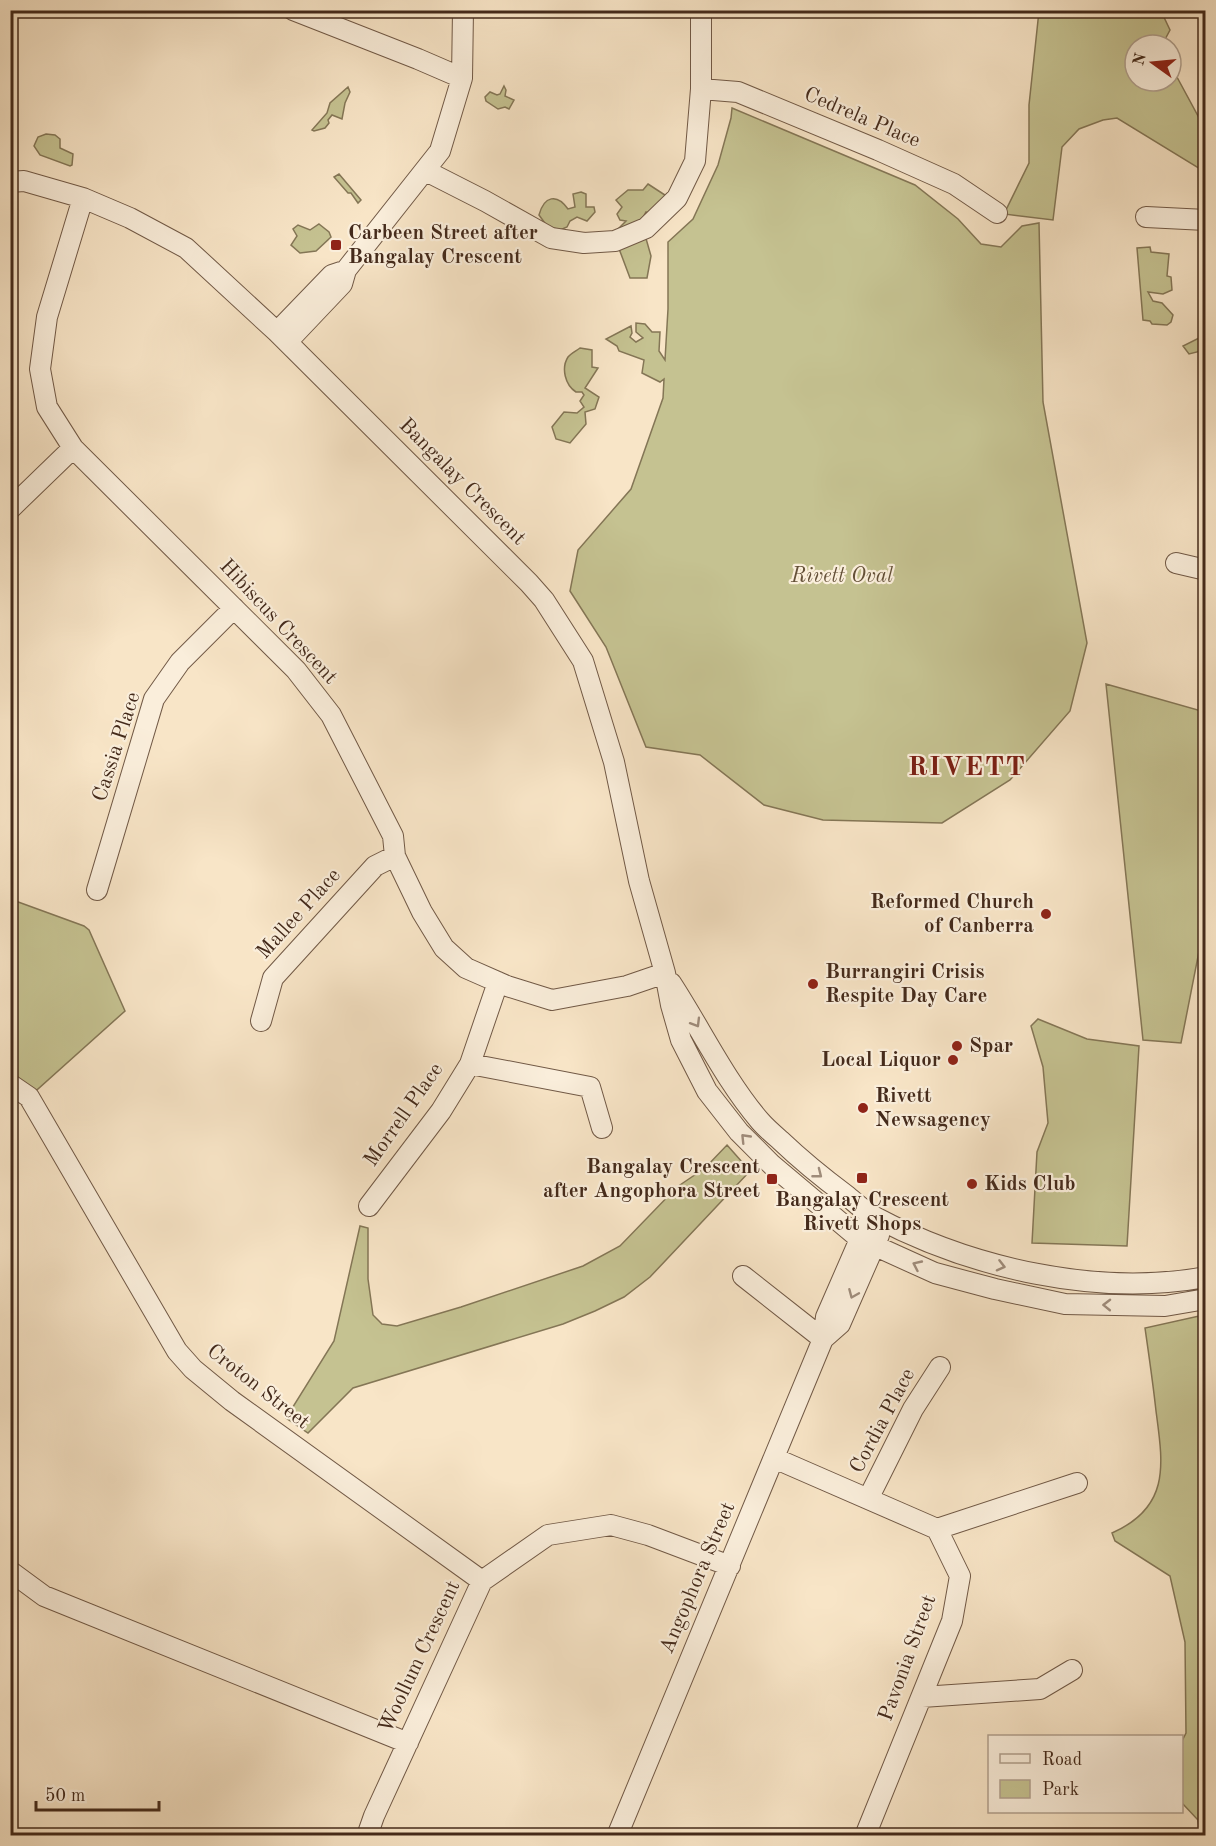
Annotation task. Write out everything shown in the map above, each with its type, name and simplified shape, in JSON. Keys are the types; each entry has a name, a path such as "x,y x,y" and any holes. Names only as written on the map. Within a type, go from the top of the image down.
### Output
{"street":[{"path":"293,10 462,78"},
{"path":"282,337 332,275 346,270 440,151 462,78 463,10"},
{"path":"426,171 550,238 584,243 615,241 646,228 677,198 696,161 701,89 701,10"},
{"name":"Cedrela Place","path":"701,89 738,92 878,150 946,179 997,213"},
{"name":"Bangalay Crescent","path":"15,177 84,198 130,218 186,248 282,337 530,583 544,600 583,661 614,762 639,881 681,1040 707,1091 739,1132 772,1166 867,1242 935,1273 1065,1304 1165,1306 1202,1300"},
{"name":"Hibiscus Crescent","path":"84,198 47,317 40,369 47,407 73,448 296,670 331,715 393,836 396,856 422,912 444,948 466,968 507,986 552,1000 627,986 665,974"},
{"path":"1146,218 1206,220"},
{"path":"10,509 73,448"},
{"path":"1176,563 1206,570"},
{"name":"Cassia Place","path":"97,890 154,699 180,662 234,608"},
{"name":"Mallee Place","path":"261,1021 273,978 375,866 396,856"},
{"name":"Bangalay Crescent","path":"665,974 726,1074 760,1122 807,1166 880,1219 945,1249 1001,1266 1066,1280 1163,1282 1201,1278"},
{"name":"Morrell Place","path":"369,1206 441,1111 470,1064 498,982"},
{"path":"470,1064 590,1088 602,1128"},
{"name":"Croton Street","path":"10,1084 29,1097 177,1351 193,1369 232,1401 482,1581"},
{"name":"Angophora Street","path":"617,1836 823,1339 826,1317 880,1219"},
{"path":"743,1276 823,1339"},
{"name":"Cordia Place","path":"868,1499 913,1409 940,1367"},
{"path":"774,1458 937,1529 1077,1483"},
{"name":"Woollum Crescent","path":"367,1836 374,1816 482,1581 548,1535 611,1525 648,1535 730,1566"},
{"name":"Pavonia Street","path":"865,1836 952,1622 960,1576 937,1529"},
{"path":"10,1571 44,1596 408,1743"},
{"path":"922,1696 1040,1689 1072,1670"}],"green space":[{"path":"1039,11 1161,11 1170,30 1168,33 1123,33 1123,93 1183,93 1183,88 1205,129 1205,172 1117,118 1103,120 1079,129 1062,147 1053,220 1004,214 1029,163 1029,105"},
{"path":"504,86 505,96 514,100 509,109 505,107 498,109 486,101 485,97 490,92 500,94"},
{"path":"348,87 350,92 342,119 332,115 325,128 312,130 327,113 330,103"},
{"name":"Rivett Oval","path":"732,108 915,185 958,219 981,244 1001,247 1022,226 1039,223 1043,402 1087,643 1070,711 1010,780 942,823 823,820 764,805 700,755 646,747 606,647 570,591 578,550 631,489 663,398 664,379 660,382 642,373 644,360 619,351 617,346 606,339 631,326 630,337 636,342 643,338 636,332 636,323 645,324 652,332 660,332 659,351 665,360 668,242 693,219 718,165"},
{"path":"46,134 55,135 60,139 60,148 73,154 72,165 40,155 34,146 38,137"},
{"path":"339,174 361,200 358,203 334,177"},
{"path":"648,184 671,199 656,216 646,212 641,221 651,256 647,278 630,278 618,246 618,229 626,221 620,220 617,214 622,207 616,200 628,190 643,190"},
{"path":"581,192 586,194 586,207 594,207 595,212 587,221 577,217 570,221 567,227 560,230 547,226 539,215 547,201 555,199 568,209 575,207 573,194"},
{"path":"319,224 329,232 331,237 316,251 300,253 291,245 297,236 293,229 298,225 310,230"},
{"path":"1150,247 1151,252 1169,254 1167,276 1171,277 1172,290 1163,294 1148,292 1153,301 1162,303 1173,315 1171,322 1167,325 1152,324 1150,321 1143,320 1137,248"},
{"path":"1205,335 1205,350 1189,354 1183,346"},
{"path":"580,348 592,350 592,367 598,368 585,388 599,397 595,409 585,412 586,424 570,443 556,439 552,427 564,412 577,413 584,407 580,401 584,395 572,389 565,371 568,357"},
{"path":"1106,684 1205,712 1205,921 1181,1043 1143,1040"},
{"path":"10,899 84,926 89,930 125,1011 29,1097 11,1084"},
{"path":"1038,1019 1087,1039 1139,1046 1127,1246 1032,1243 1037,1152 1048,1123 1043,1067 1031,1026"},
{"path":"727,1145 750,1171 650,1277 624,1297 563,1324 353,1388 308,1433 286,1418 334,1341 360,1226 368,1228 368,1279 373,1315 382,1324 397,1326 583,1266 620,1246 677,1187 705,1168"},
{"path":"1199,1316 1206,1320 1205,1836 1200,1835 1198,1820 1183,1804 1183,1739 1186,1733 1185,1642 1170,1576 1115,1541 1112,1533 1131,1522 1145,1510 1154,1497 1159,1482 1160,1449 1145,1328"}],"place":[{"name":"Carbeen Street after Bangalay Crescent","path":"336,245"},
{"name":"Reformed Church of Canberra","path":"1046,914"},
{"name":"Burrangiri Crisis Respite Day Care","path":"813,984"},
{"name":"Spar","path":"957,1046"},
{"name":"Local Liquor","path":"953,1060"},
{"name":"Rivett Newsagency","path":"863,1108"},
{"name":"Bangalay Crescent Rivett Shops","path":"862,1178"},
{"name":"Bangalay Crescent after Angophora Street","path":"772,1179"},
{"name":"Kids Club","path":"972,1184"}],"district":[{"name":"RIVETT","path":"967,767"}]}
